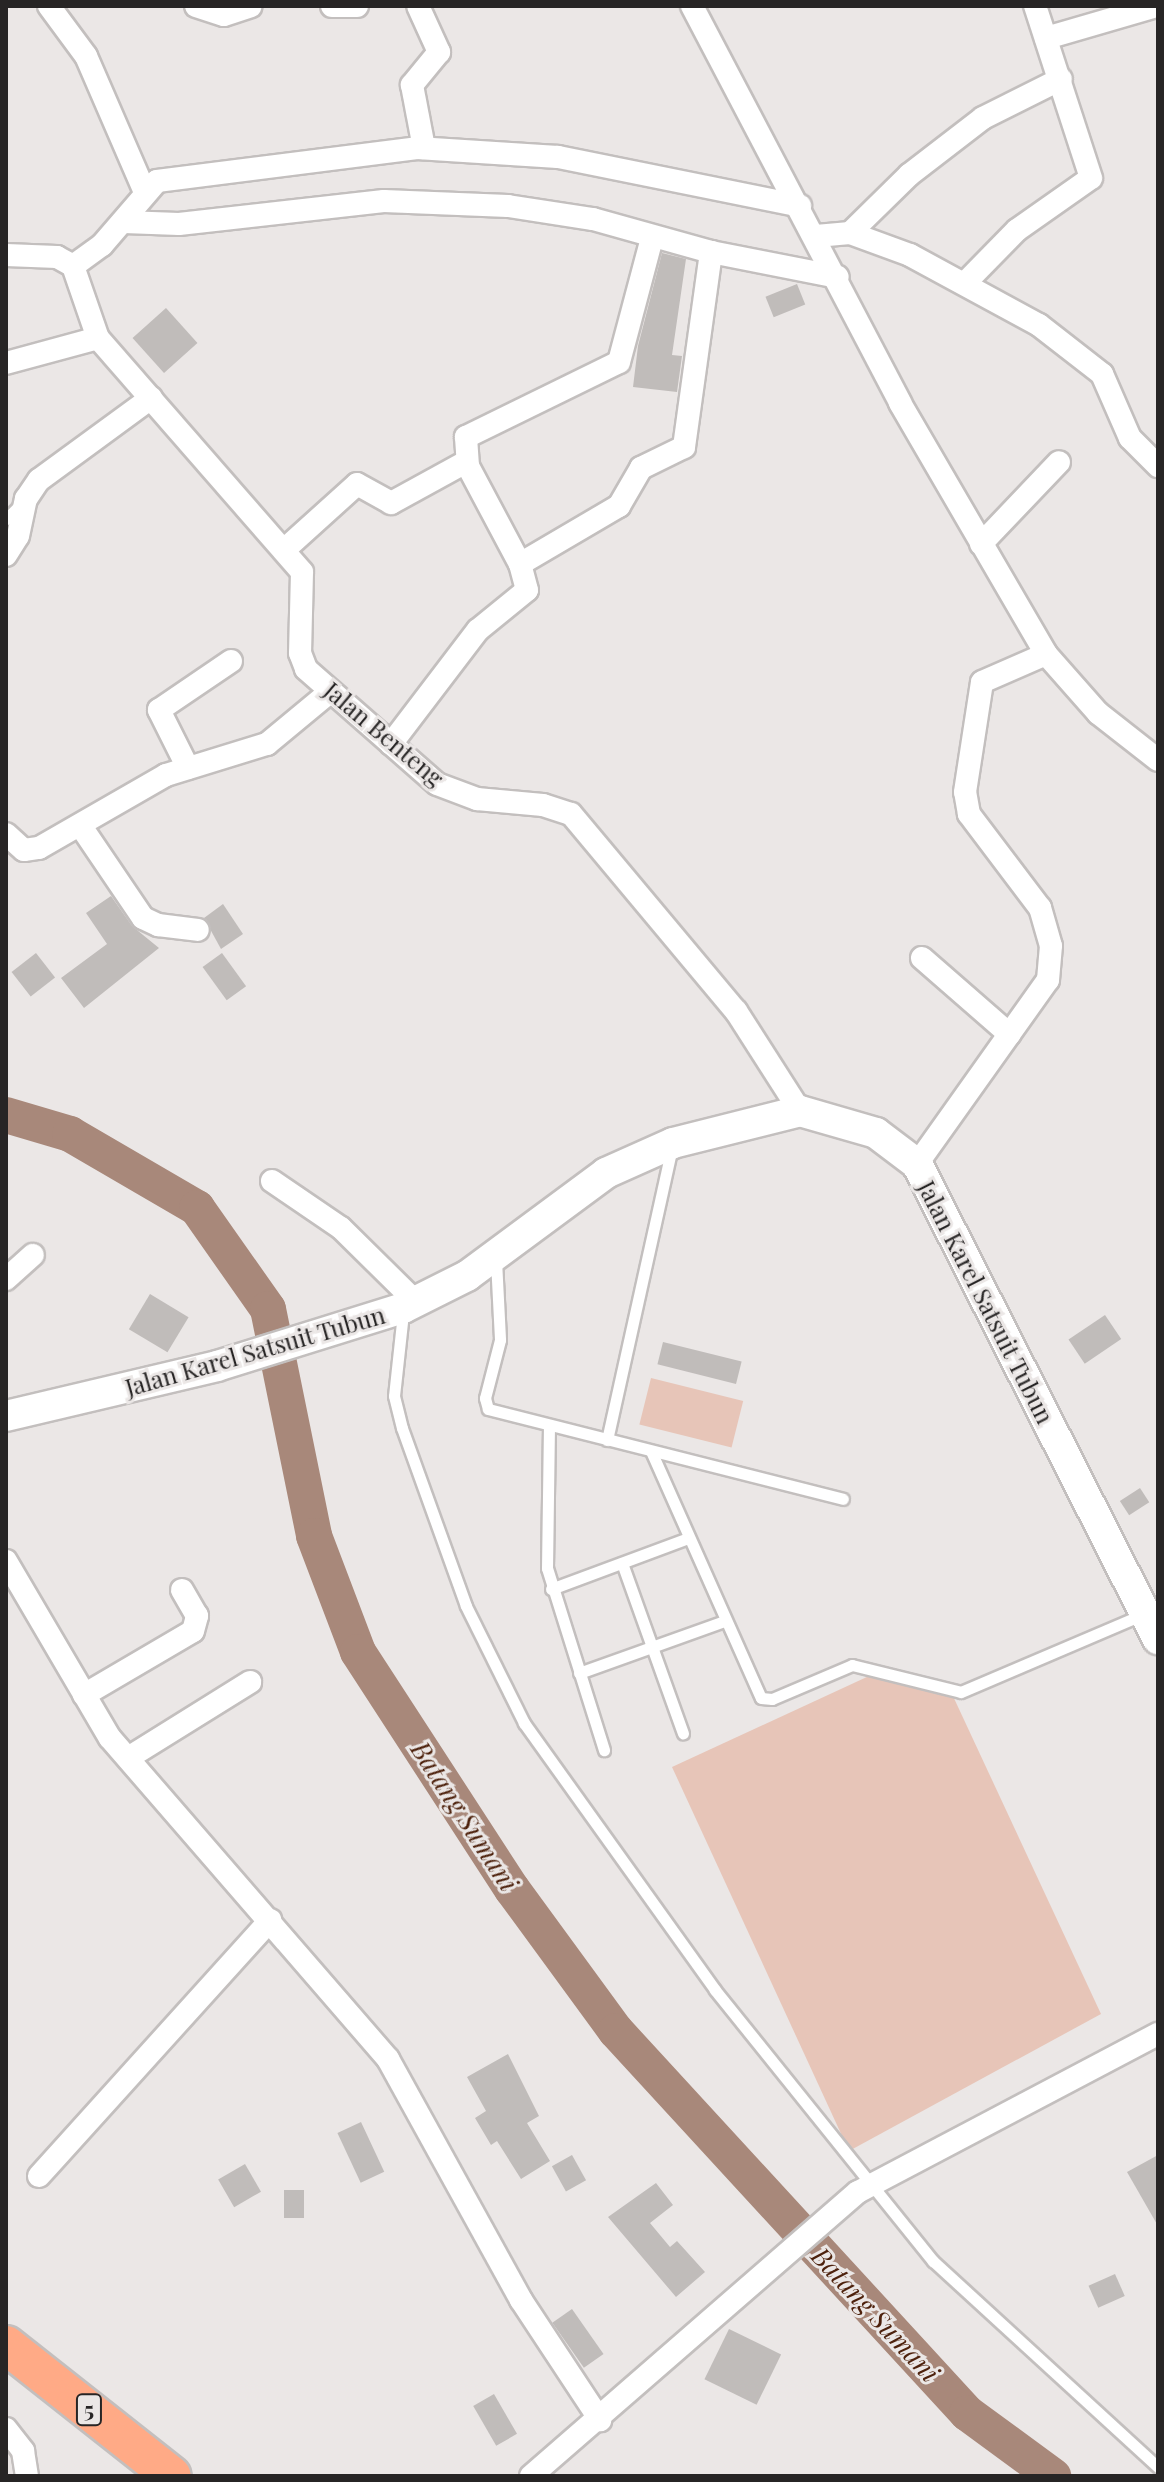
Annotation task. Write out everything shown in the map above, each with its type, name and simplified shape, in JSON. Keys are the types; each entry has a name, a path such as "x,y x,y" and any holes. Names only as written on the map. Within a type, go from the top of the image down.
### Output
{"highway":[{"name":"5","path":"6,2345 172,2476"}],"street":[{"path":"196,6 217,15 251,6"},
{"path":"332,6 357,6"},
{"path":"418,6 439,52 412,85 424,148"},
{"path":"692,6 838,277 900,403 1046,654 1098,713 1158,760"},
{"path":"967,281 1017,230 1091,178 1035,6"},
{"path":"1046,38 1156,6"},
{"path":"53,7 86,56 144,190"},
{"path":"850,233 909,175 983,118 1061,79"},
{"path":"6,255 57,257 73,266 124,222 144,190 157,181 424,148 558,157 800,206"},
{"path":"124,222 179,224 384,201 508,206 593,219 652,238 711,252 838,277"},
{"path":"816,236 850,233 967,281 1039,325 1102,374 1130,438 1158,466"},
{"path":"391,744 478,630 525,595 520,564 466,462 469,434 619,362 652,238"},
{"path":"520,564 619,506 641,468 684,447 711,252"},
{"name":"Jalan Benteng","path":"73,266 98,338 302,572 300,653 306,669 437,784 477,799 543,805 571,814 736,1011 800,1111"},
{"path":"6,363 98,338"},
{"path":"6,555 18,536 26,499 39,480 151,398"},
{"path":"284,550 357,484 391,503 466,462"},
{"path":"981,544 1059,462"},
{"path":"917,1164 1048,980 1051,946 1040,908 969,814 965,792 982,682 1046,654"},
{"path":"188,768 159,710 231,661"},
{"path":"6,834 19,847 32,850 188,768 267,744 331,691"},
{"path":"80,825 143,918 158,925 198,930"},
{"path":"922,958 1009,1034"},
{"name":"Jalan Karel Satsuit Tubun","path":"6,1416 217,1366 347,1328 410,1305 467,1276 495,1252 606,1173 673,1143 800,1111 876,1133 917,1164 1151,1626"},
{"path":"272,1181 341,1228 410,1305"},
{"path":"6,1279 33,1255"},
{"path":"6,1561 84,1695 128,1758 388,2059 521,2300 600,2420"},
{"path":"84,1695 193,1631 197,1616 182,1590"},
{"path":"128,1758 250,1682"},
{"path":"39,2176 270,1920"},
{"path":"531,2476 600,2420 864,2189 1158,2034"},
{"path":"6,2429 23,2451 27,2476"}],"lane":[{"path":"6,519 26,499"},
{"path":"607,1440 673,1143"},
{"path":"495,1252 500,1340 485,1406 843,1499"},
{"path":"410,1305 394,1396 436,1528 491,1662 524,1723 715,1990 864,2189 933,2261 1158,2467"},
{"path":"549,1425 546,1557 551,1589 604,1750"},
{"path":"651,1451 757,1693 767,1700 848,1665 961,1692 1151,1626"},
{"path":"551,1589 688,1538"},
{"path":"622,1563 683,1733"},
{"path":"579,1673 724,1621"}],"shaded area":[{"path":"651,1378 743,1401 732,1448 639,1425"},
{"path":"869,1676 952,1694 1101,2014 849,2151 672,1767"}],"building":[{"path":"662,253 686,259 672,355 682,356 677,392 633,387 638,346"},
{"path":"797,284 805,304 774,317 765,297"},
{"path":"166,308 197,343 164,373 133,338"},
{"path":"111,896 132,926 159,948 84,1008 61,978 107,944 86,913"},
{"path":"223,904 243,934 221,949 204,918"},
{"path":"36,953 55,977 31,997 12,972"},
{"path":"222,953 246,986 227,1000 203,967"},
{"path":"150,1294 189,1317 167,1352 129,1329"},
{"path":"1105,1315 1121,1339 1085,1364 1069,1340"},
{"path":"663,1342 742,1362 736,1384 657,1364"},
{"path":"1140,1488 1149,1502 1129,1515 1120,1501"},
{"path":"508,2054 539,2116 527,2123 550,2161 521,2179 497,2141 491,2145 475,2118 486,2111 467,2077"},
{"path":"361,2122 384,2172 361,2183 337,2133"},
{"path":"572,2155 586,2180 566,2192 552,2166"},
{"path":"1158,2155 1158,2226 1127,2172"},
{"path":"245,2164 261,2192 234,2207 218,2180"},
{"path":"656,2183 673,2205 650,2223 670,2247 677,2241 705,2272 676,2297 608,2217"},
{"path":"284,2190 304,2190 304,2218 284,2218"},
{"path":"1115,2274 1125,2296 1098,2308 1089,2286"},
{"path":"572,2309 604,2354 584,2368 552,2323"},
{"path":"729,2329 781,2354 757,2405 704,2379"},
{"path":"494,2394 517,2434 496,2446 473,2406"}],"waterway":[{"name":"Batang Sumani","path":"6,1115 70,1134 197,1208 268,1309 314,1536 358,1652 512,1889 616,2031 967,2413 1053,2476"}]}
